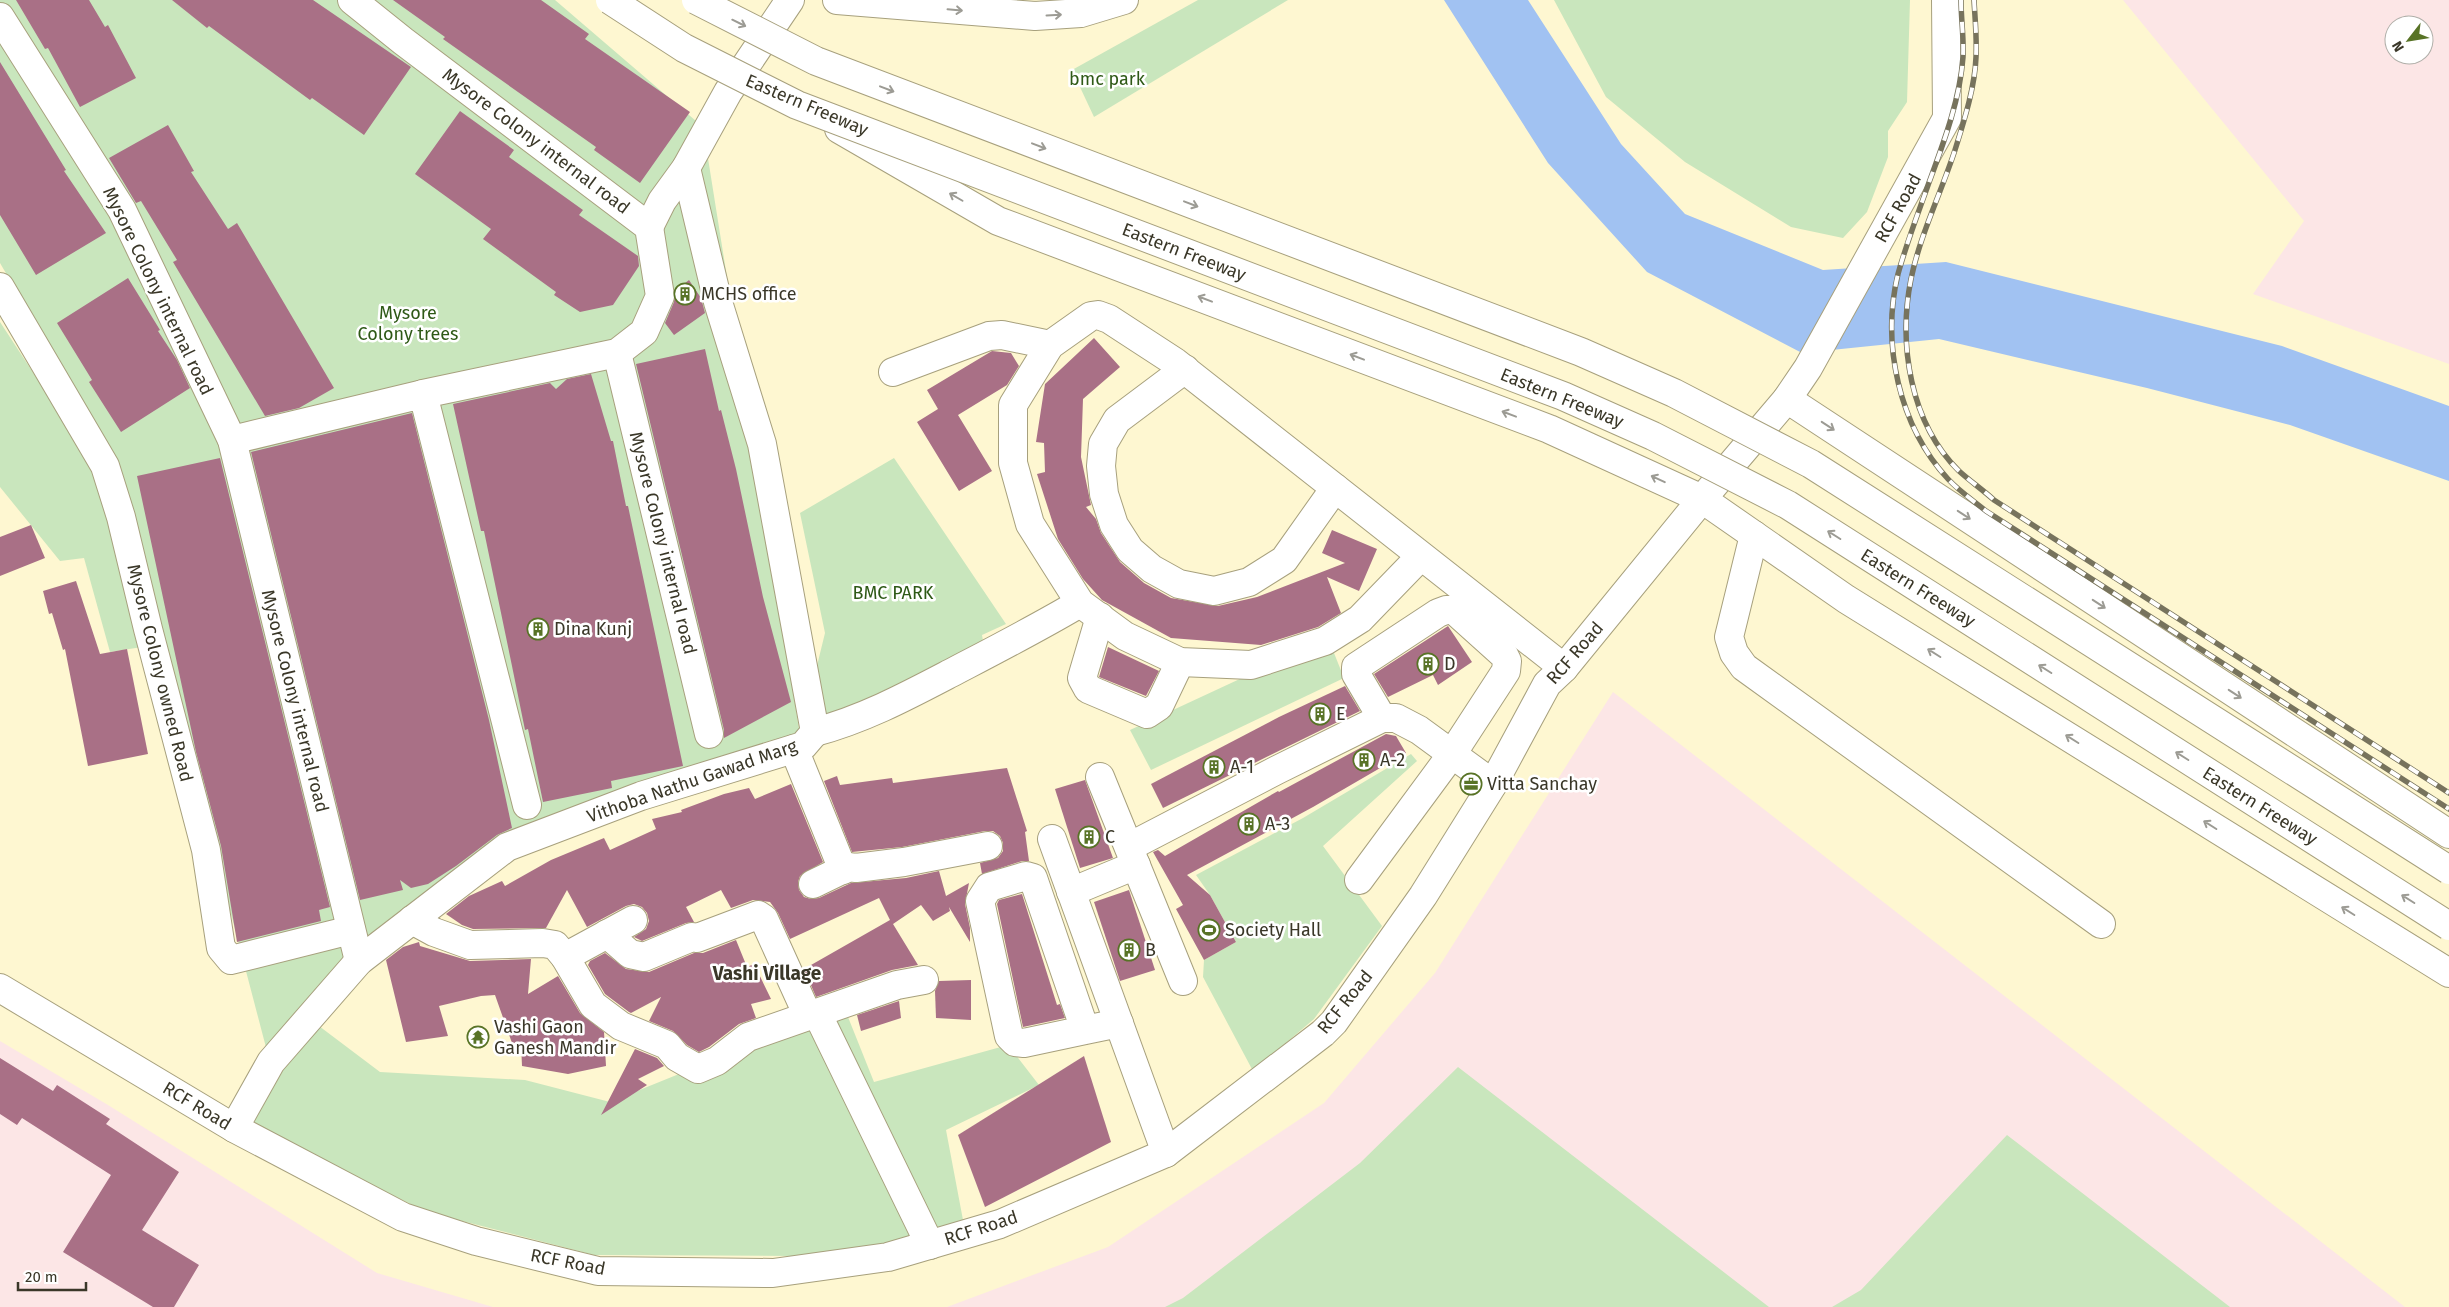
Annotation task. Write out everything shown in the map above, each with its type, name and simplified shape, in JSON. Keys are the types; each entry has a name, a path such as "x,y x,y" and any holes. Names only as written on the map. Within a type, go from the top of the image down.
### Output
{"main road":[{"name":"Mysore Colony internal road","path":"352,0 403,41 649,227 662,201 686,168 728,92 790,0"},
{"name":"Eastern Freeway","path":"610,0 684,48 797,105 1563,396 1653,436 1788,505 2449,926"},
{"path":"696,0 816,62 1581,352 1674,393 1811,464 2449,870"},
{"path":"837,0 1035,16 1082,13 1124,0"},
{"name":"RCF Road","path":"0,988 234,1128 403,1217 476,1241 598,1271 773,1273 888,1257 1000,1224 1166,1153 1267,1077 1334,1022 1423,896 1492,784 1547,684 1564,668 1702,499 1787,399 1808,368 1947,118 1946,0"},
{"name":"Mysore Colony internal road","path":"0,17 122,210 232,440 359,961"},
{"path":"797,105 998,221 1549,429 1702,499 1846,599 2449,973"},
{"name":"Vithoba Nathu Gawad Marg","path":"234,1128 271,1062 359,961 507,847 641,796 804,741 762,444 718,302 686,168"},
{"path":"232,440 423,394 617,352 644,332 660,296 649,227"},
{"name":"Mysore Colony owned Road","path":"0,287 105,466 122,517 155,656 206,850 221,948 231,960 351,930"},
{"path":"1421,556 1360,619 1325,641 1251,666 1180,662 1125,636 1090,610 1030,524 1013,463 1013,405 1050,345 1091,316 1098,315 1109,319 1185,369 1564,668"},
{"path":"893,372 988,336 1002,335 1050,345"},
{"name":"Mysore Colony internal road","path":"617,352 709,734"},
{"path":"1185,369 1117,420 1103,444 1101,466 1103,485 1114,525 1130,550 1152,569 1180,584 1214,591 1249,582 1284,560 1335,488"},
{"path":"423,394 527,805"},
{"path":"1787,399 2449,834"},
{"path":"1754,534 1729,637 1734,653 1744,667 2101,924"},
{"path":"843,870 804,741 880,710 1035,629 1090,610"},
{"path":"1090,610 1082,678 1088,689 1147,714 1159,706 1180,662"},
{"path":"1359,880 1452,754 1506,671 1508,661 1454,610 1446,610 1356,667 1356,674 1382,718"},
{"path":"1071,892 1285,766 1382,718 1396,718 1407,723 1492,784"},
{"path":"1100,777 1184,981"},
{"path":"1052,839 1166,1153"},
{"path":"813,884 850,866 856,868 904,862 988,846"},
{"path":"1085,1030 1033,878 1026,876 989,888 980,901 1009,1036 1015,1042 1024,1043 1118,1023"},
{"path":"607,934 630,954 644,957 692,937 697,938 758,915 764,919 930,1245"},
{"path":"412,920 434,932 470,945 543,943 555,945 565,957 593,1005 621,1026 667,1045 677,1057 698,1069 717,1061 748,1037 897,985 924,980"},
{"path":"565,957 632,920"}],"shaded area":[{"path":"2123,0 2449,0 2449,364 2253,294 2304,221"},
{"path":"1613,692 2405,1307 947,1307 1108,1247 1324,1103 1435,973"},
{"path":"0,1041 108,1105 377,1273 493,1307 0,1307"}],"green space":[{"name":"Mysore Colony trees","path":"0,0 555,0 703,127 800,735 825,633 800,513 894,458 1006,624 982,635 983,641 800,737 507,847 268,1055 156,628 120,469 0,263"},
{"name":"bmc park","path":"1198,0 1288,0 1094,117 1072,70"},
{"path":"1554,0 1910,0 1907,102 1888,131 1888,157 1867,212 1843,238 1791,227 1685,162 1606,97"},
{"path":"0,322 106,484 142,647 110,652 84,558 60,561 0,487"},
{"path":"1328,638 1344,678 1151,770 1130,730"},
{"path":"1411,754 1417,761 1323,846 1382,926 1314,1019 1253,1071 1203,977 1204,960 1236,942 1210,895 1196,875 1303,818"},
{"path":"844,1007 874,1082 1008,1045 1039,1085 946,1130 963,1220 897,1243 793,1256 594,1255 427,1212 248,1124 280,1067 319,1026 380,1072 525,1080 610,1102"},
{"path":"1458,1067 1769,1307 1165,1307 1183,1298 1360,1163"},
{"path":"2007,1135 2230,1307 1832,1307 1861,1290"}],"water":[{"path":"1444,0 1528,0 1621,144 1685,214 1823,270 1946,262 2282,346 2449,406 2449,481 2290,425 2147,388 1939,339 1802,353 1647,272 1548,163"}],"building":[{"path":"16,0 89,0 105,27 108,25 136,78 80,107 48,48 45,49"},
{"path":"172,0 313,0 411,67 364,135 312,98 310,100 209,26 207,28"},
{"path":"393,0 541,0 589,34 585,39 690,112 640,183 594,150 596,147 443,39 445,37"},
{"path":"0,62 66,170 64,171 106,233 36,275 0,215"},
{"path":"460,111 514,150 509,157 583,210 579,215 638,256 639,266 613,305 580,312 554,295 556,292 483,239 491,229 415,174"},
{"path":"168,125 194,171 191,172 228,229 237,223 334,388 299,408 265,416 173,262 177,260 141,201 136,203 109,158"},
{"path":"128,278 177,360 190,388 121,432 89,382 92,380 57,323"},
{"name":"MCHS office","path":"689,280 701,298 705,313 674,335 665,323 674,302 675,291"},
{"path":"1094,338 1120,367 1083,399 1081,457 1091,505 1086,507 1096,519 1101,533 1120,562 1144,583 1171,598 1218,606 1257,597 1345,563 1322,553 1332,530 1377,549 1359,591 1327,577 1341,613 1318,627 1261,645 1171,638 1102,600 1083,579 1058,539 1037,474 1045,472 1044,443 1036,442 1045,384"},
{"path":"705,349 719,411 721,410 736,469 763,597 791,702 724,738 724,730 636,364"},
{"path":"992,351 1011,353 1019,366 1007,385 958,415 992,471 959,491 917,422 938,409 927,390"},
{"path":"591,374 611,441 613,441 683,766 611,781 612,788 543,802 528,729 525,730 484,531 481,531 453,404 550,383 556,389 567,379"},
{"path":"412,413 489,720 512,828 497,835 456,866 428,884 411,888 400,880 403,890 360,900 251,452"},
{"path":"220,458 330,907 319,910 321,921 237,942 221,846 196,752 137,476"},
{"path":"31,525 45,558 0,576 0,537"},
{"path":"76,581 100,654 127,649 148,754 88,766 65,649 63,650 52,613 49,614 43,591"},
{"name":"D","path":"1448,626 1472,662 1438,685 1433,675 1388,697 1374,674"},
{"path":"1108,647 1159,671 1146,696 1099,677"},
{"name":"A-1","path":"1345,686 1360,711 1163,808 1151,784 1279,717"},
{"path":"1386,734 1396,736 1406,753 1313,807 1187,875 1210,895 1236,942 1204,960 1176,909 1183,905 1153,852 1158,850 1165,856 1278,791"},
{"path":"1007,768 1027,831 1025,832 1029,861 1022,861 982,874 980,863 998,858 1003,851 1003,843 1000,836 993,831 902,847 852,852 824,781 837,776 840,785 892,778 893,783"},
{"name":"C","path":"1085,780 1113,858 1080,868 1055,789"},
{"path":"791,784 823,862 800,876 798,882 799,890 804,897 811,899 819,898 851,883 906,878 939,871 946,896 969,883 965,904 970,928 970,942 949,907 950,911 933,921 921,905 893,924 918,965 892,970 816,997 804,969 890,920 879,898 790,939 778,913 770,902 753,900 731,908 721,890 686,907 694,922 686,923 642,941 634,937 646,929 649,921 647,913 642,907 634,904 626,906 587,927 567,890 546,928 473,929 462,925 446,914 469,896 502,881 505,886 551,860 604,838 610,850 656,829 652,819 682,812 681,810 724,794 749,788 755,799"},
{"name":"B","path":"1129,890 1155,970 1120,981 1094,902"},
{"path":"1022,894 1057,1005 1060,1004 1065,1018 1023,1027 997,904 999,900"},
{"path":"736,940 747,967 754,964 771,999 751,1004 756,1018 739,1024 709,1047 699,1052 687,1045 673,1031 649,1021 661,997 631,1013 605,994 588,965 590,961 605,953 626,969 649,972 694,953 703,953"},
{"path":"419,942 420,946 470,961 531,959 528,994 558,976 580,1013 604,1032 606,1066 568,1074 522,1066 521,1043 512,1043 495,995 481,996 439,1006 448,1036 406,1042 386,960 403,947"},
{"path":"971,980 971,1020 936,1018 935,991 939,981"},
{"path":"899,1001 901,1018 861,1031 857,1015"},
{"path":"635,1049 657,1058 664,1066 638,1079 647,1085 601,1115"},
{"path":"1084,1056 1111,1142 985,1207 958,1135"},
{"path":"0,1058 53,1091 57,1085 110,1119 106,1124 179,1172 142,1230 199,1265 174,1307 153,1307 63,1252 111,1175 22,1118 17,1125 0,1114"}],"railway":[{"path":"1961,0 1963,57 1958,90 1944,140 1901,263 1893,301 1893,356 1898,383 1906,409 1917,434 1931,458 1952,483 1986,511 2449,809"},
{"path":"1974,0 1976,50 1971,92 1955,150 1920,246 1911,279 1907,304 1906,330 1912,381 1919,406 1929,430 1942,452 1959,471 1994,500 2449,793"}],"place":[{"name":"MCHS office","path":"685,294"},
{"name":"Dina Kunj","path":"538,629"},
{"name":"D","path":"1428,664"},
{"name":"E","path":"1320,714"},
{"name":"A-2","path":"1364,760"},
{"name":"A-1","path":"1214,767"},
{"name":"Vitta Sanchay","path":"1471,784"},
{"name":"A-3","path":"1249,824"},
{"name":"C","path":"1089,837"},
{"name":"Society Hall","path":"1209,930"},
{"name":"B","path":"1129,950"},
{"name":"Vashi Gaon Ganesh Mandir","path":"478,1037"}],"district":[{"name":"Vashi Village","path":"767,973"}],"park label":[{"name":"BMC PARK","path":"893,593"}]}
